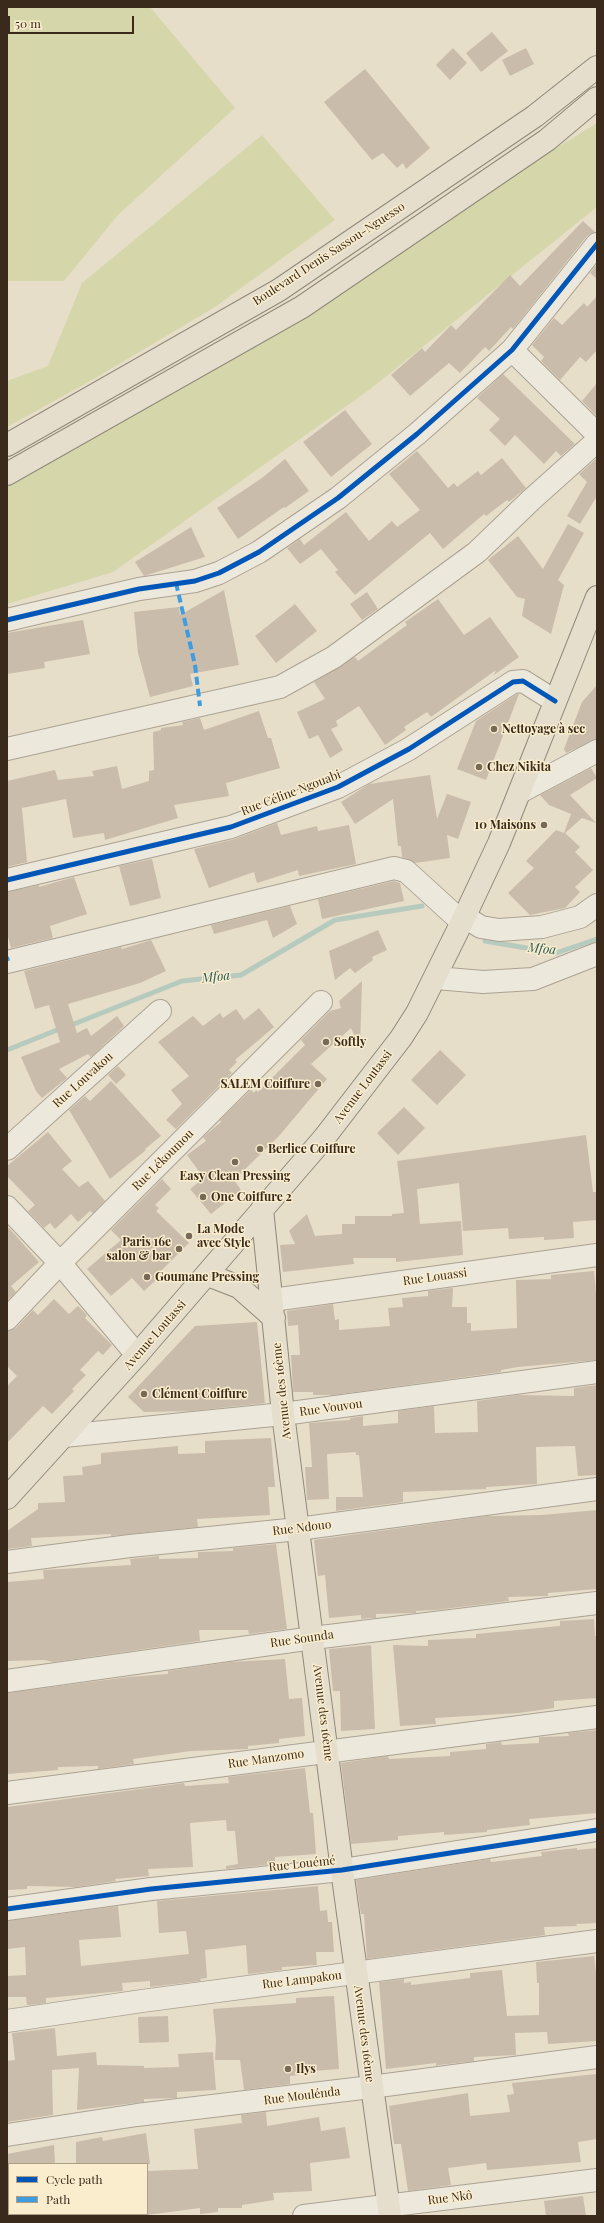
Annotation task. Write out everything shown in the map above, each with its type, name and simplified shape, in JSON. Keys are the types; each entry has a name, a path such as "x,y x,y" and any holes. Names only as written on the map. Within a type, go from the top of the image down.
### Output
{"main road":[{"name":"Boulevard Denis Sassou-Nguesso","path":"7,445 279,290 535,116 597,67"},
{"path":"7,474 302,307 547,140 597,98"},
{"name":"Avenue Loutassi","path":"7,1498 208,1275 262,1209 324,1138 401,1038 426,997 464,920 520,792 597,597"},
{"name":"Avenue des 16ème","path":"262,1209 268,1306 328,1750 342,1870 371,2087 389,2211"},
{"path":"208,1275 239,1287 268,1306"}],"street":[{"path":"7,620 139,589 195,581 219,573 259,552 338,498 417,434 512,350 597,244"},
{"path":"512,350 597,434"},
{"path":"7,749 280,687 334,657 477,552 531,500 597,441"},
{"name":"Rue Céline Ngouabi","path":"7,880 231,827 338,787 409,749 513,682 523,682 555,701"},
{"path":"520,792 597,751"},
{"path":"7,962 394,868 406,871 464,920 481,927 499,930 542,927 580,917 597,905"},
{"path":"436,978 483,982 533,979 597,954"},
{"name":"Rue Lékoumou","path":"7,1319 321,1002"},
{"name":"Rue Louvakou","path":"7,1149 160,1011"},
{"path":"7,1207 60,1264 137,1355"},
{"name":"Rue Louassi","path":"268,1306 597,1255"},
{"name":"Rue Vouvou","path":"64,1436 283,1414 597,1372"},
{"name":"Rue Ndouo","path":"7,1562 130,1546 298,1529 597,1489"},
{"name":"Rue Sounda","path":"7,1680 313,1638 597,1603"},
{"name":"Rue Manzomo","path":"7,1793 328,1750 597,1717"},
{"name":"Rue Louémé","path":"7,1909 151,1889 342,1870 597,1830"},
{"name":"Rue Lampakou","path":"7,2021 142,2001 356,1974 597,1941"},
{"name":"Rue Moulénda","path":"7,2135 137,2115 371,2087 597,2057"},
{"name":"Rue Nkô","path":"304,2216 389,2211 597,2180"}],"green space":[{"path":"7,7 150,7 235,108 118,215 64,281 7,281"},
{"path":"597,123 597,207 369,390 113,572 7,604 7,486"},
{"path":"262,135 335,220 215,307 92,380 7,427 7,381 48,366 82,283"}],"building":[{"path":"492,32 508,51 481,72 466,53"},
{"path":"453,48 467,63 450,80 436,65"},
{"path":"526,48 534,64 510,76 502,60"},
{"path":"365,69 430,148 406,169 403,163 397,168 383,153 372,160 324,102"},
{"path":"583,221 595,232 587,236 513,329 511,327 489,351 485,347 460,373 449,363 410,396 391,375 422,348 425,352 451,325 456,330 510,275 520,286"},
{"path":"597,264 597,279 590,273"},
{"path":"597,296 597,350 586,362 580,357 560,380 541,361 544,357 532,345 554,318 562,325 584,303 587,307"},
{"path":"503,374 575,444 561,456 556,451 544,464 515,435 505,446 489,430 500,419 477,398"},
{"path":"597,383 597,416 582,401"},
{"path":"345,410 372,444 331,477 303,442"},
{"path":"417,451 448,488 454,483 457,487 478,471 481,475 502,458 526,488 509,502 507,500 486,516 484,514 443,549 430,533 355,595 335,572 338,570 321,549 300,564 287,548 300,539 304,545 346,512 369,541 392,521 397,527 420,510 389,474"},
{"path":"285,459 309,491 238,539 217,508 262,478"},
{"path":"596,459 597,496 580,524 567,516 587,482 579,474"},
{"path":"568,524 584,533 558,580 564,585 551,634 522,616 525,599 517,597 488,560 518,536 543,569"},
{"path":"191,527 205,557 144,576 135,562"},
{"path":"224,590 239,665 190,674 193,686 150,697 138,653 134,612 179,607 180,615"},
{"path":"367,592 378,609 362,620 350,604"},
{"path":"438,599 464,635 490,617 519,657 494,675 496,670 431,717 427,712 404,727 406,730 385,745 359,706 336,721 338,726 331,729 343,750 330,758 318,735 309,739 297,712 325,699 314,682 355,657 358,661 407,625 405,622"},
{"path":"295,604 317,631 276,663 255,636"},
{"path":"83,620 90,654 44,662 45,668 7,674 7,633"},
{"path":"597,685 597,739 566,753 564,749 582,702"},
{"path":"519,694 486,780 457,769 476,721"},
{"path":"259,711 268,738 271,738 280,768 226,783 229,796 174,805 178,818 105,840 104,833 73,838 66,799 22,808 27,862 7,867 7,781 55,770 58,780 94,776 92,771 117,766 122,789 149,781 149,771 154,770 153,732 161,730 161,728 183,725 182,722 200,718 204,730"},
{"path":"591,768 597,778 570,795 596,823 582,818 565,833 580,847 575,852 593,870 575,887 580,892 565,908 530,915 508,893 534,868 526,861 556,830 564,833 571,814 549,805 540,795"},
{"path":"430,775 437,819 447,794 471,802 458,839 447,835 450,858 415,863 402,857 401,846 398,846 393,799 355,824 341,802 369,784"},
{"path":"277,823 281,835 317,826 318,831 349,825 356,864 299,876 298,870 257,883 254,872 209,888 194,849 235,839"},
{"path":"152,859 161,898 130,906 119,866"},
{"path":"74,877 87,914 50,926 53,938 11,948 7,933 7,892 39,885 39,887"},
{"path":"394,881 400,883 404,901 322,919 318,899"},
{"path":"290,906 297,924 273,938 267,920 214,934 211,925"},
{"path":"378,930 387,950 372,957 373,960 355,973 350,968 335,980 329,951"},
{"path":"151,940 166,971 140,983 68,1004 77,1033 87,1028 91,1036 117,1016 124,1026 91,1057 88,1054 59,1069 67,1078 42,1098 36,1091 21,1057 60,1042 49,1005 35,1009 24,971 121,947 122,949"},
{"path":"362,981 360,1048 351,1028 311,1064 327,1079 279,1136 234,1180 241,1190 211,1214 190,1189 204,1178 187,1155 206,1141 203,1137 221,1122 220,1120 251,1090 254,1093 256,1090 258,1092 305,1045 301,1040 330,1011 341,1008 339,1001"},
{"path":"259,1008 274,1027 235,1060 237,1062 229,1070 232,1073 176,1129 166,1120 182,1104 171,1090 189,1076 158,1042 193,1016 203,1026 220,1013 223,1018 236,1009 244,1020"},
{"path":"440,1050 466,1075 437,1105 411,1080"},
{"path":"118,1066 126,1075 116,1084 108,1075"},
{"path":"111,1081 161,1136 110,1179 69,1110 85,1096 90,1101"},
{"path":"404,1107 425,1128 398,1155 377,1133"},
{"path":"48,1132 72,1161 62,1169 79,1187 88,1181 105,1201 93,1213 90,1211 78,1222 71,1214 55,1229 50,1223 44,1228 28,1211 35,1205 7,1176 7,1166"},
{"path":"586,1135 593,1192 597,1192 597,1220 573,1222 574,1238 544,1240 544,1237 509,1239 508,1228 463,1231 459,1183 417,1189 420,1224 461,1221 463,1255 396,1262 396,1258 353,1258 354,1264 283,1272 280,1245 295,1244 289,1231 307,1214 315,1236 342,1234 342,1224 355,1224 355,1216 392,1216 392,1214 404,1213 397,1161"},
{"path":"162,1179 171,1189 155,1205 159,1208 156,1211 189,1243 154,1278 156,1280 144,1291 132,1278 111,1296 87,1269 121,1240 111,1230"},
{"path":"9,1228 39,1262 11,1286 16,1292 7,1301 7,1230"},
{"path":"594,1271 597,1304 597,1360 518,1367 501,1370 501,1372 334,1395 313,1395 313,1392 293,1392 291,1355 300,1355 298,1325 288,1326 287,1311 333,1304 335,1320 339,1319 339,1330 390,1326 388,1308 403,1307 402,1298 428,1296 428,1291 453,1288 452,1307 467,1307 467,1323 471,1323 471,1331 517,1328 516,1280 551,1279 551,1275"},
{"path":"54,1299 69,1314 78,1306 87,1315 85,1318 112,1345 103,1355 98,1351 80,1370 86,1375 72,1389 74,1391 52,1414 43,1406 7,1443 7,1386 17,1376 7,1366 7,1331 16,1328 33,1310 38,1315"},
{"path":"257,1322 265,1403 192,1411 144,1412 128,1397 195,1326"},
{"path":"597,1385 597,1475 578,1476 575,1446 536,1447 537,1484 486,1487 486,1489 403,1492 403,1502 336,1511 336,1497 363,1497 359,1455 356,1455 356,1452 327,1454 329,1499 307,1500 305,1467 312,1467 309,1423 350,1420 350,1418 363,1416 363,1426 398,1423 398,1411 434,1406 435,1433 478,1432 477,1401 518,1395 574,1396 574,1388"},
{"path":"271,1438 275,1487 268,1487 270,1515 197,1519 198,1527 111,1536 111,1534 31,1538 32,1546 7,1549 7,1531 38,1509 38,1503 65,1502 63,1476 83,1475 82,1467 101,1464 101,1453 178,1446 178,1454 205,1453 205,1441"},
{"path":"597,1510 597,1589 548,1593 548,1596 508,1597 509,1601 416,1611 416,1613 376,1614 376,1618 361,1619 361,1615 329,1618 325,1575 318,1576 314,1540 487,1516 542,1515"},
{"path":"276,1544 287,1629 249,1634 248,1630 199,1630 200,1641 54,1662 44,1660 7,1661 7,1582 44,1579 43,1570 131,1565 130,1559 159,1556 159,1559 198,1558 198,1552 233,1551 233,1548"},
{"path":"594,1619 595,1636 597,1636 597,1698 554,1701 554,1708 519,1713 435,1718 436,1724 400,1726 393,1645 428,1646 428,1640 476,1638 476,1634 560,1626 560,1621"},
{"path":"371,1645 375,1729 341,1731 340,1691 333,1691 329,1649"},
{"path":"285,1659 289,1699 302,1698 305,1736 279,1739 279,1743 248,1746 248,1749 191,1751 133,1759 134,1764 98,1769 98,1766 58,1767 58,1770 7,1774 7,1693 128,1677 168,1674 168,1671 230,1662"},
{"path":"597,1730 597,1813 529,1819 530,1825 487,1830 487,1832 444,1835 444,1832 398,1836 398,1840 351,1844 341,1763 388,1756 389,1759 450,1756 450,1752 486,1749 486,1744 501,1742 502,1745 539,1743 539,1737 569,1736 568,1733"},
{"path":"305,1768 310,1813 313,1813 316,1854 275,1857 275,1864 226,1869 226,1866 238,1864 235,1831 227,1831 226,1820 190,1823 193,1867 148,1869 149,1876 115,1879 116,1881 77,1887 27,1886 27,1889 7,1890 7,1807 184,1783 185,1786 229,1783 228,1777"},
{"path":"577,1848 577,1850 597,1848 597,1923 576,1924 577,1926 544,1927 545,1935 367,1959 364,1914 361,1914 356,1880 490,1859 491,1862 542,1856 541,1852"},
{"path":"318,1886 320,1911 327,1910 328,1922 332,1922 334,1952 316,1952 317,1965 282,1967 282,1970 248,1974 246,1945 205,1950 207,1978 200,1979 201,1981 150,1987 150,1981 122,1983 123,1991 46,1998 46,2003 30,2005 27,2005 26,1997 7,1997 7,1976 26,1975 25,1947 7,1949 7,1921 118,1906 121,1937 79,1940 81,1966 189,1954 186,1931 159,1933 157,1901"},
{"path":"594,1956 597,1981 597,2041 548,2044 547,2032 515,2033 516,2055 474,2057 474,2061 436,2066 436,2063 386,2069 379,1982 404,1979 404,1983 411,1982 411,1985 470,1978 470,1973 502,1970 507,2016 539,2015 539,1983 537,1983 536,1962"},
{"path":"334,1996 339,2069 299,2072 299,2075 290,2076 290,2084 244,2090 240,2060 215,2060 216,2040 213,2009 296,2003 296,1998"},
{"path":"168,2016 169,2042 139,2043 138,2017"},
{"path":"55,2028 57,2056 96,2052 97,2065 144,2066 144,2068 179,2067 178,2054 213,2052 216,2090 177,2092 177,2098 144,2099 144,2102 77,2110 79,2068 52,2070 53,2115 7,2122 7,2061 15,2060 12,2033"},
{"path":"596,2074 597,2139 578,2142 581,2162 487,2170 486,2163 448,2168 451,2185 408,2191 401,2144 394,2144 389,2106 468,2093 470,2116 510,2112 507,2095 514,2094 512,2083"},
{"path":"266,2112 267,2126 319,2117 321,2131 345,2127 350,2158 310,2163 312,2191 273,2193 274,2200 242,2205 242,2208 218,2208 218,2212 200,2214 200,2208 148,2215 148,2171 198,2169 194,2129 242,2123 241,2115"},
{"path":"146,2133 150,2164 76,2163 76,2142 102,2137 103,2141"},
{"path":"54,2145 55,2163 7,2164 7,2154"},
{"path":"583,2196 586,2216 546,2216 544,2201"}],"waterway":[{"name":"Mfoa","path":"69,1026 182,981 241,975 335,920 422,906"},
{"name":"Mfoa","path":"485,941 556,953 597,939"},
{"name":"Mfoa","path":"7,1050 62,1028"}],"marked path":[{"path":"176,583 195,665 200,706"},
{"path":"7,957 8,961"}],"cycle path":[{"path":"7,620 139,589 195,581 219,573 259,552 338,498 417,434 512,350 597,244"},
{"path":"7,880 231,827 338,787 409,749 513,682 523,681 555,701"},
{"path":"7,1909 151,1889 342,1870 597,1830"}],"place":[{"name":"Nettoyage à sec","path":"494,729"},
{"name":"Chez Nikita","path":"479,767"},
{"name":"10 Maisons","path":"544,825"},
{"name":"Softly","path":"326,1042"},
{"name":"SALEM Coiffure","path":"318,1084"},
{"name":"Berlice Coiffure","path":"260,1149"},
{"name":"Easy Clean Pressing","path":"235,1162"},
{"name":"One Coiffure 2","path":"203,1197"},
{"name":"La Mode avec Style","path":"189,1236"},
{"name":"Paris 16e salon & bar","path":"179,1249"},
{"name":"Goumane Pressing","path":"147,1277"},
{"name":"Clément Coiffure","path":"144,1394"},
{"name":"Ilys","path":"288,2069"}]}
